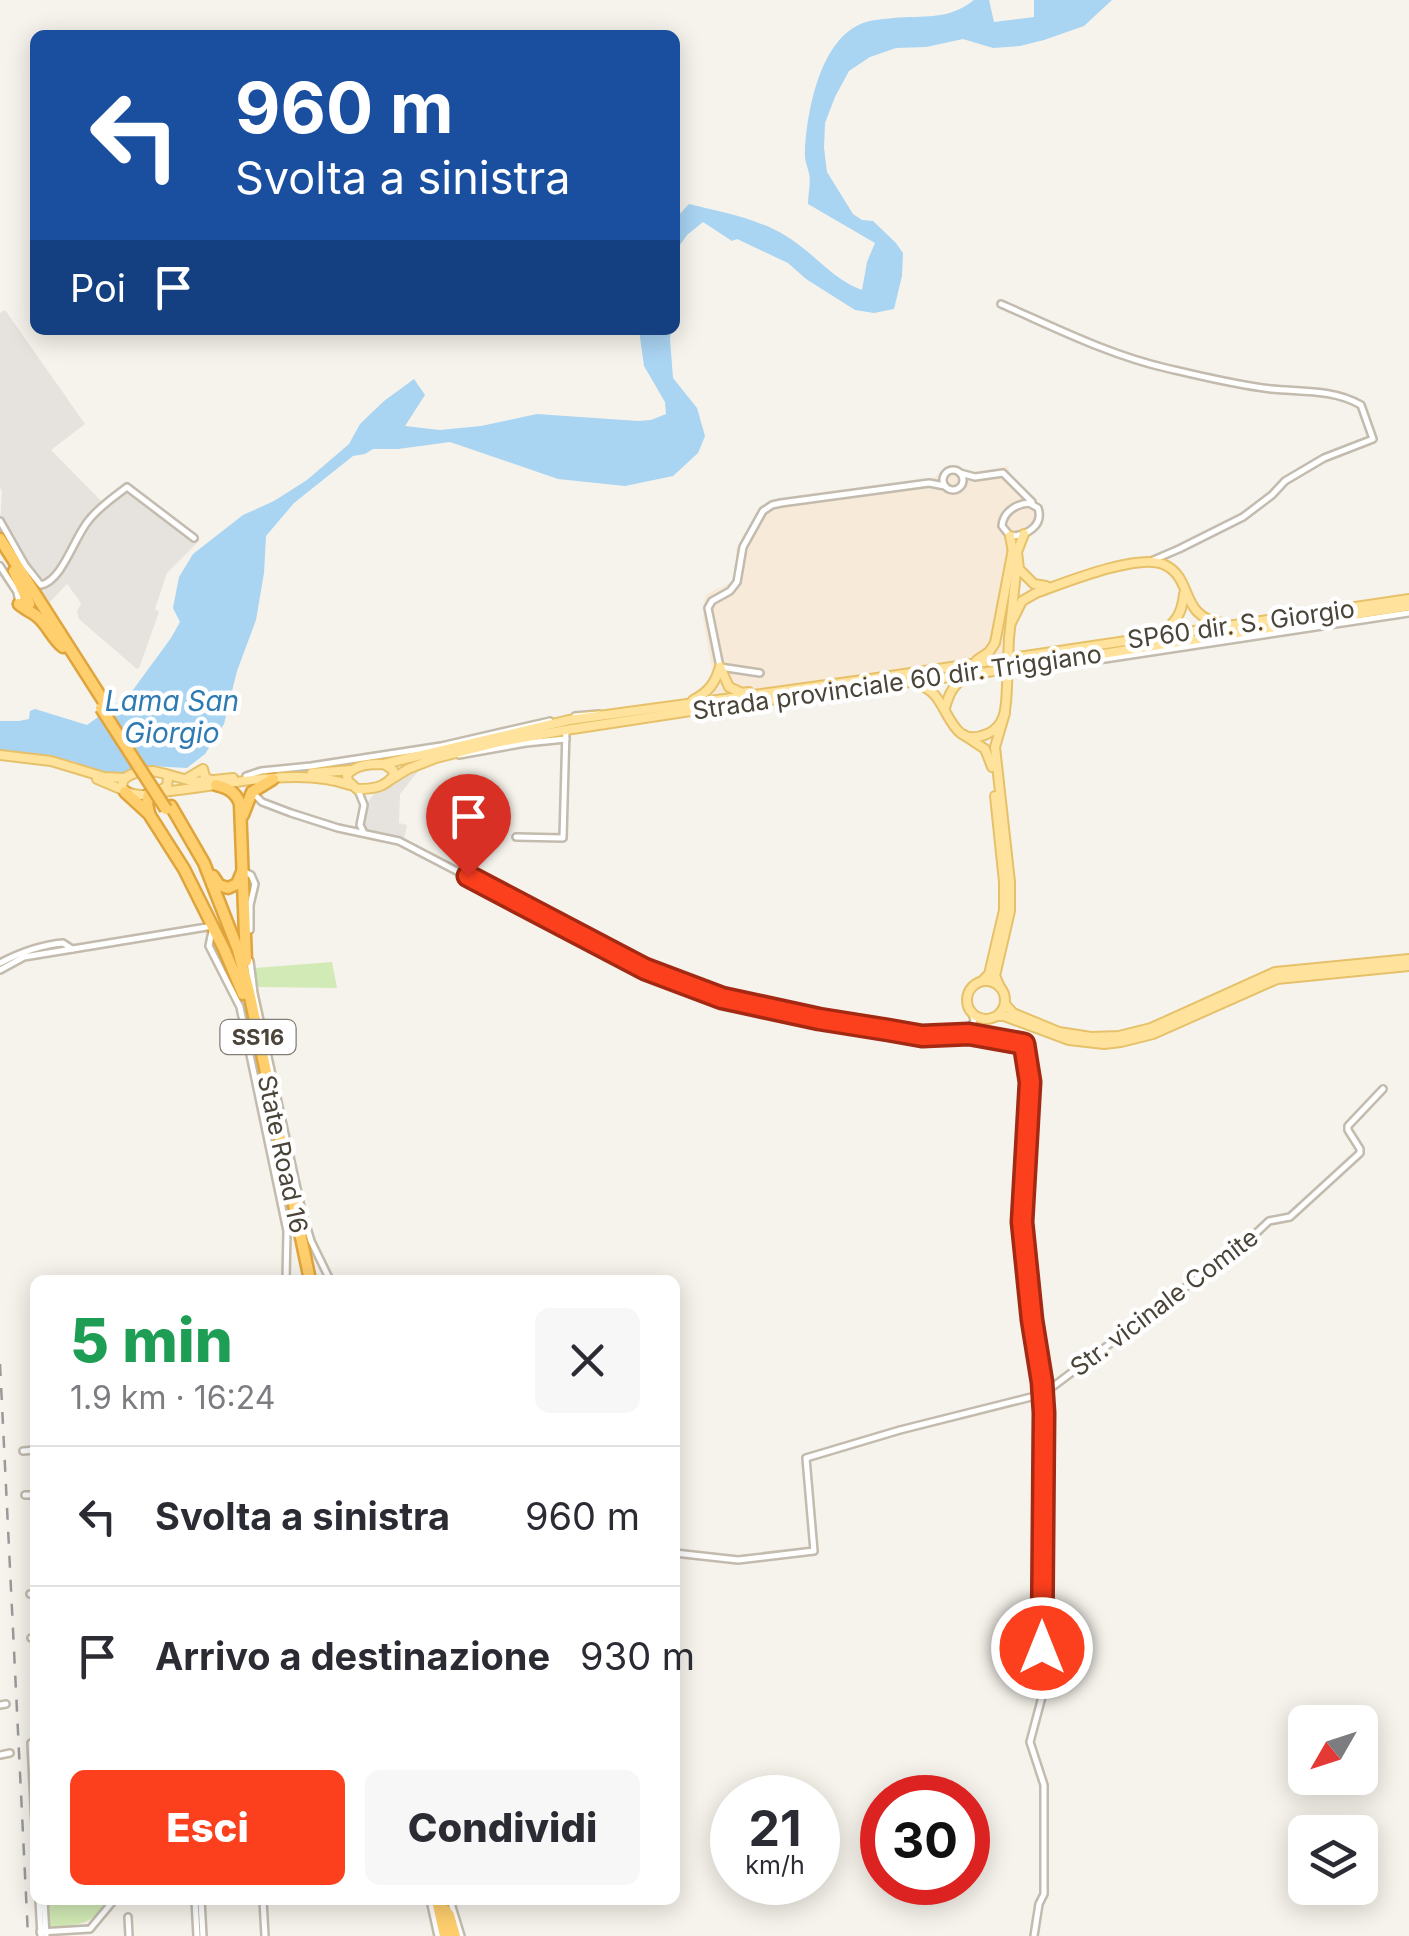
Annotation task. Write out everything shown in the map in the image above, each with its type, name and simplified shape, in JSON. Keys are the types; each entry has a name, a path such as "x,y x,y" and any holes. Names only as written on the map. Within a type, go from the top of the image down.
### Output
{"highway":[{"name":"SS16","path":"0,539 63,648 169,807"},
{"name":"SS16","path":"0,550 41,603 104,707"},
{"name":"SS16","path":"15,568 40,586 41,603"},
{"name":"SS16","path":"15,568 16,579 29,604 19,604"},
{"name":"SS16","path":"19,604 38,616 63,648"},
{"path":"242,821 252,792 273,779"},
{"path":"213,783 238,797 242,821"},
{"name":"SS16","path":"124,791 149,814 199,886 213,926 246,993"},
{"path":"149,814 147,804 154,793"},
{"name":"State Road 16","path":"169,807 204,863 224,909 246,993 306,1275"},
{"name":"State Road 16","path":"169,807 194,856 199,886 229,940 246,993"},
{"name":"SS16","path":"242,821 246,993"},
{"path":"204,863 224,887 237,884 242,871"},
{"path":"442,1905 450,1936"}],"main road":[{"path":"1014,576 1024,534"},
{"path":"1000,986 982,982 968,994 975,1018 993,1019 1006,1004 1006,998 996,976 1010,911 1010,882 995,747 1005,714 1007,686 1014,576 1010,536"},
{"path":"961,665 985,656 995,643 1013,550"},
{"path":"1011,623 1022,601 1036,593 1129,564 1167,558 1194,610 1220,623 1241,623"},
{"path":"1017,562 1022,574 1034,584 1066,582"},
{"path":"1149,637 1166,629 1178,617 1184,590"},
{"name":"SP60 dir. S. Giorgio","path":"352,770 370,761 384,764 522,730 607,715 1241,623 1409,606"},
{"name":"Strada provinciale 60 dir. Triggiano","path":"374,788 408,768 450,754 730,705 981,673 1409,606"},
{"path":"720,666 725,682 742,693 788,690"},
{"path":"657,708 699,697 715,682 720,666"},
{"path":"945,708 955,684 981,673"},
{"path":"863,688 922,685 937,696 950,724 988,753 998,819 1004,910 989,974 982,982"},
{"path":"964,734 988,734 1005,714"},
{"path":"0,755 61,763 104,777 125,778 144,771 213,783 324,778 374,788"},
{"path":"41,759 124,791 154,793 246,776 352,770"},
{"path":"384,764 393,770 390,780"},
{"path":"352,770 347,775 354,787"},
{"path":"154,793 168,783 166,774"},
{"path":"124,791 121,784 125,778"},
{"path":"1006,1004 1013,1013 1059,1032 1119,1036 1150,1028 1275,972 1409,962"},
{"path":"998,1016 1069,1040 1120,1042 1144,1037 1277,979 1409,962"}],"street":[{"path":"1001,304 1163,368 1271,389 1309,390 1347,398 1361,406 1372,439 1310,466 1243,516 1167,558"},
{"path":"930,483 952,470 975,477"},
{"path":"960,473 962,484"},
{"path":"760,673 720,666 709,604 737,582 744,547 768,508 930,483 953,490 975,477 1003,473 1034,504 1038,508 1040,518 1024,534 1010,536 1002,526 1008,512 1019,505 1034,504"},
{"path":"945,474 945,486"},
{"path":"0,521 40,586 50,583 58,573 91,516 128,487 194,538"},
{"path":"1018,488 1022,497 1019,505"},
{"path":"0,566 17,592 19,604"},
{"path":"246,776 261,770 370,761 588,713 607,715"},
{"path":"516,837 563,838 566,734"},
{"path":"354,787 362,795 364,805"},
{"path":"365,834 360,825 364,805 374,788"},
{"path":"252,792 262,802 324,824 399,841 645,969 722,998 922,1036 969,1034 1024,1044 1030,1082 1023,1250 1043,1394 1044,1693 1030,1742 1044,1785 1044,1894 1034,1936"},
{"path":"351,830 360,825"},
{"path":"242,871 254,879 250,905 254,993 302,1211 328,1275"},
{"path":"0,966 24,957 213,926 209,946 240,1008 287,1231 286,1275"},
{"path":"0,966 13,956 46,945 63,943 72,949"},
{"path":"969,1034 975,1018"},
{"name":"Str. vicinale Comite","path":"1043,1394 1270,1220 1290,1217 1360,1153 1348,1126 1383,1089"},
{"path":"680,1554 738,1560 814,1551 806,1458 1043,1394"},
{"path":"22,1451 30,1450"},
{"path":"25,1495 30,1495"},
{"path":"0,1755 10,1753"},
{"path":"41,1905 43,1934 90,1933 110,1905"},
{"path":"198,1905 201,1936"},
{"path":"263,1905 265,1936"},
{"path":"128,1917 129,1936"}],"shaded area":[{"path":"5,310 85,424 51,450 103,503 129,488 200,540 167,573 155,609 159,612 137,669 79,619 81,603 67,584 46,606 0,523 0,313"},
{"path":"955,466 973,474 1008,466 1010,474 1044,513 1042,526 1021,544 1019,559 1024,571 1010,580 1003,656 709,698 712,671 703,618 705,595 733,581 736,549 763,505 928,480 945,467"},
{"path":"424,764 400,794 399,823 407,825 404,839 366,829 368,802 375,792"}],"green space":[{"path":"332,962 337,988 257,987 255,968"},
{"path":"47,1905 105,1905 84,1922 49,1927"}],"water":[{"path":"974,0 989,0 994,22 1034,17 1034,0 1112,0 1084,26 1044,40 993,48 963,39 926,47 896,48 870,57 849,71 825,123 827,172 853,214 873,221 903,253 894,309 874,313 855,310 788,263 737,239 732,241 703,222 680,245 680,214 689,204 739,216 775,230 842,280 862,290 875,243 808,204 806,135 819,78 836,44 863,23 935,16"},
{"name":"Lama San Giorgio","path":"640,335 670,335 673,378 697,408 705,436 698,453 673,476 625,486 558,479 450,442 373,449 353,456 294,503 266,536 256,620 237,671 224,724 205,754 187,768 150,766 111,775 72,761 0,750 0,721 29,719 30,711 35,709 87,725 130,694 180,622 173,608 179,577 193,554 243,515 307,480 349,444 360,424 384,401 414,379 425,395 405,426 440,430 537,414 638,421 666,414 665,402 644,366"}],"railway":[{"path":"0,1364 28,1936"}],"route":[{"path":"468,876 645,969 722,998 922,1036 969,1034 1024,1044 1030,1082 1023,1250 1044,1413 1042,1648"}]}
